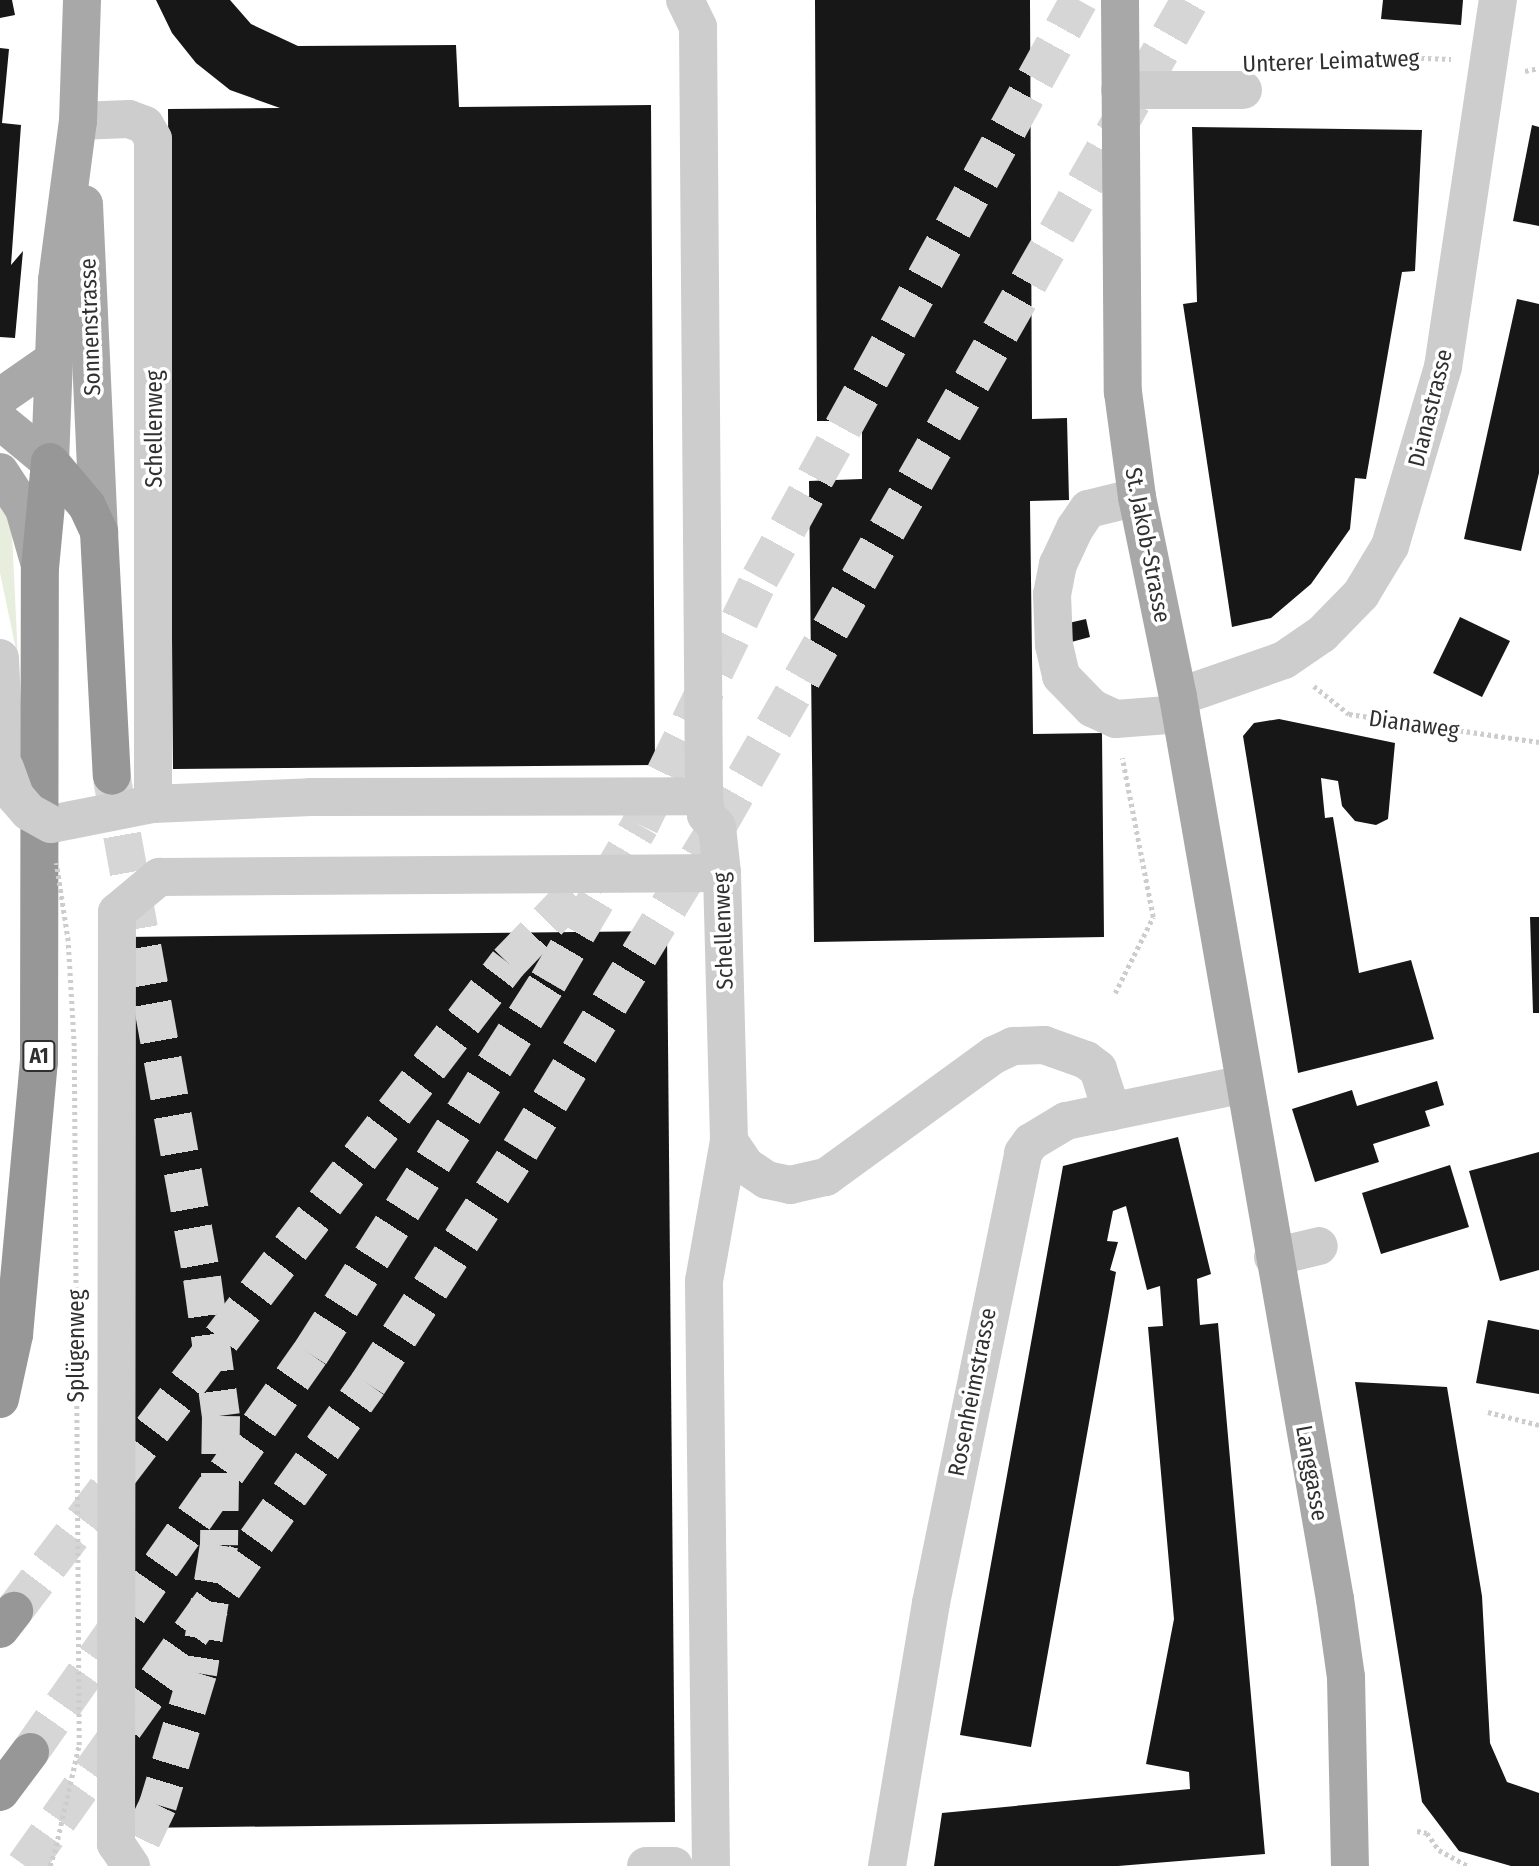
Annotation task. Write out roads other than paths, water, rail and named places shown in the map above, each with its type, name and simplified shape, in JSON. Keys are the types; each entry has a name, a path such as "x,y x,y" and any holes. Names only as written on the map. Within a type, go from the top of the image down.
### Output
{"highway":[{"path":"50,462 87,506 99,533 112,776"},
{"name":"A1","path":"0,1399 14,1335 39,1062 40,568 50,462"},
{"path":"0,1792 30,1752"}],"main road":[{"name":"Sonnenstrasse","path":"82,0 78,121 99,533"},
{"name":"St. Jakob-Strasse","path":"1120,0 1123,393 1137,498 1180,706 1244,1084"},
{"name":"Sonnenstrasse","path":"50,462 57,280 78,121"},
{"path":"0,397 52,361"},
{"path":"0,421 50,462"},
{"path":"0,472 24,509 40,568"},
{"name":"Langgasse","path":"1244,1084 1346,1677 1350,1866"}],"street":[{"path":"0,658 5,768 15,796 29,812 51,824 153,804 311,797 705,796 698,27 685,0"},
{"name":"Dianastrasse","path":"1137,498 1088,509 1058,564 1052,594 1054,645 1061,676 1077,697 1116,719 1180,706 1284,660 1322,634 1362,594 1390,546 1443,367 1498,0"},
{"path":"1120,90 1254,76"},
{"name":"Schellenweg","path":"78,121 130,119 145,125 153,139 153,804"},
{"name":"Schellenweg","path":"705,796 706,815 717,827 722,873 730,1141 704,1281 711,1866"},
{"path":"131,1866 116,1844 117,912 159,877 722,873"},
{"path":"730,1141 746,1166 767,1180 790,1185 826,1177 993,1055 1013,1046 1044,1045 1086,1060 1098,1069 1112,1112"},
{"name":"Rosenheimstrasse","path":"887,1866 931,1603 1017,1166 1031,1142 1066,1121 1244,1084"},
{"path":"1273,1257 1319,1247"},
{"path":"646,1866 674,1866"}],"tunnel":[{"path":"30,1752 310,1354 548,982 640,825 760,578 1079,0"},
{"path":"25,1866 368,1384 520,1150 717,827 1190,0"},
{"path":"112,779 202,1278 221,1416 219,1545 198,1673 158,1805 129,1866"},
{"path":"14,1611 508,963 595,872"}]}
